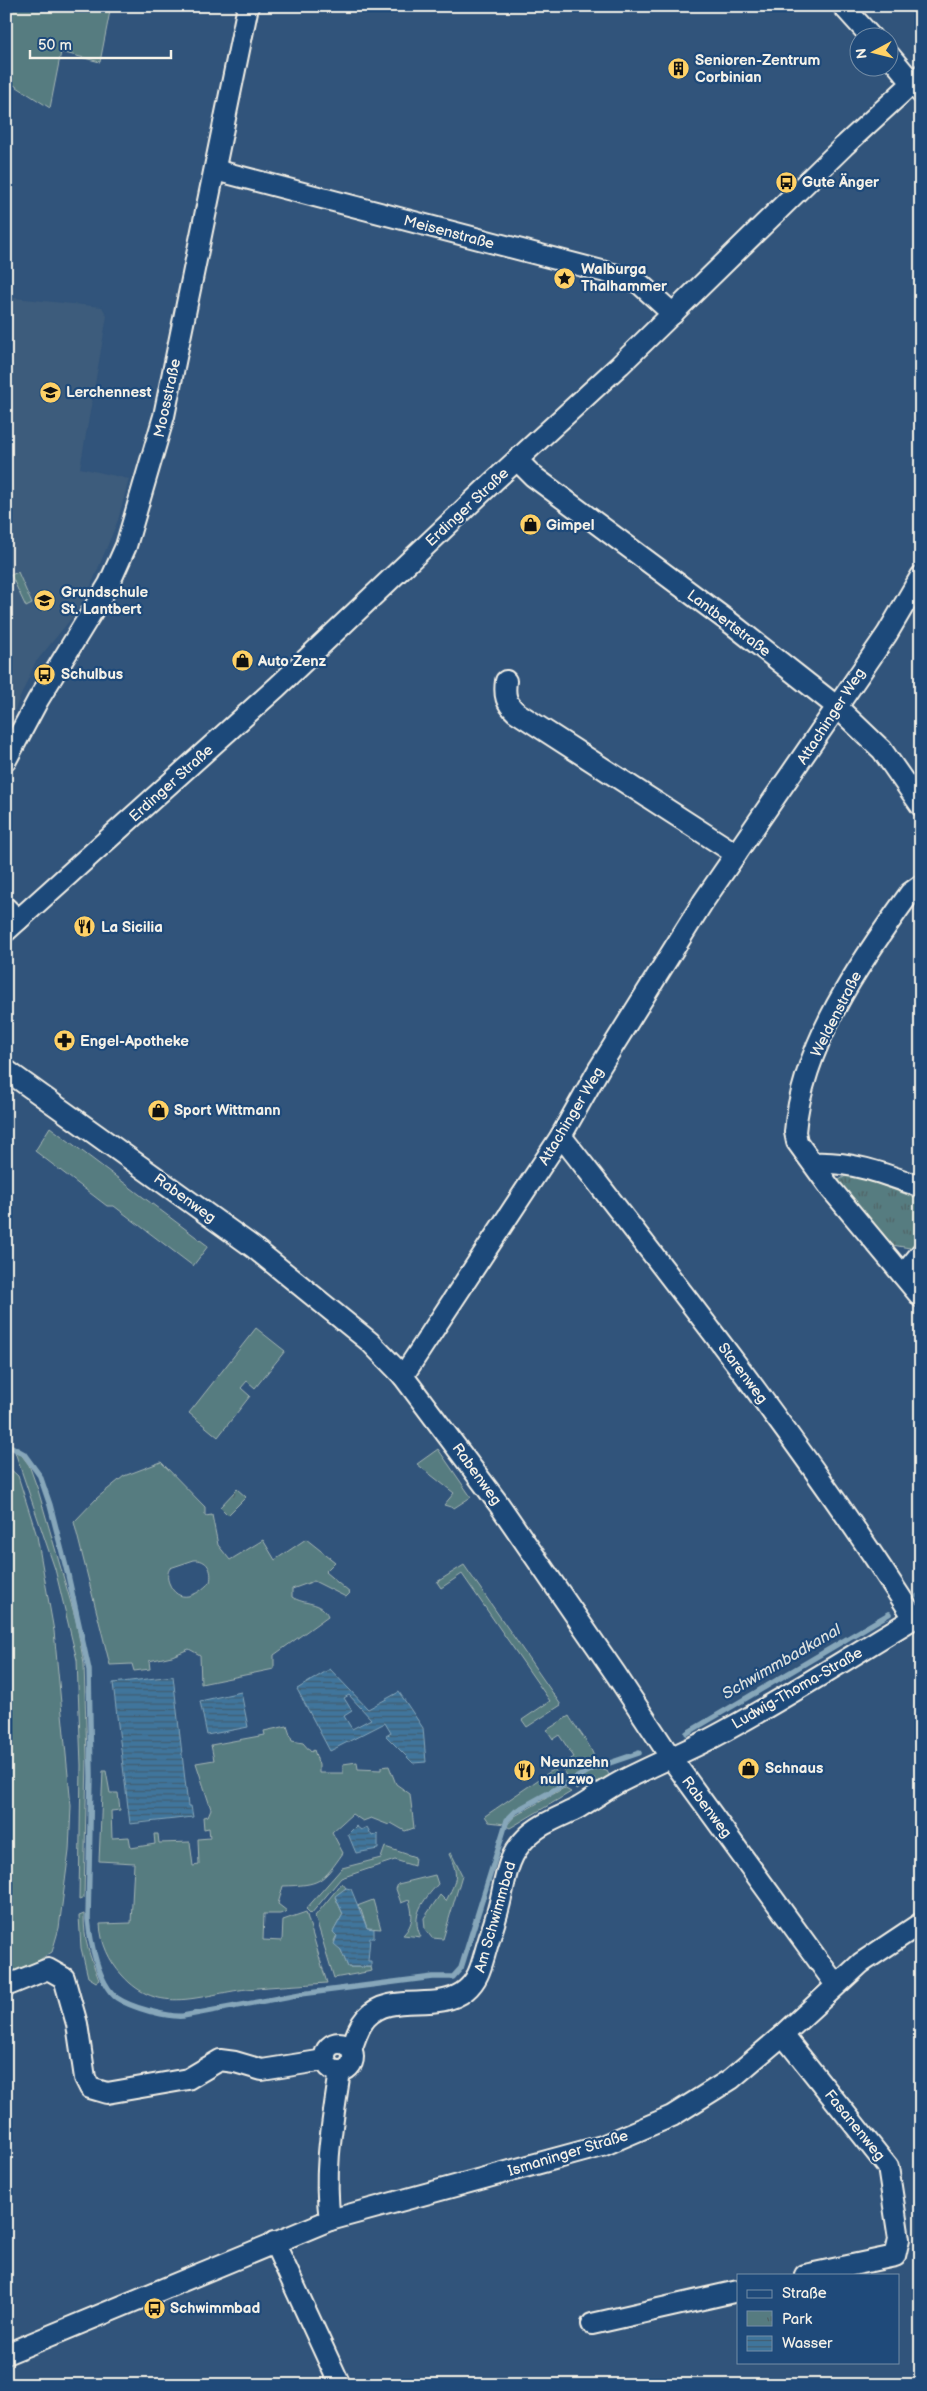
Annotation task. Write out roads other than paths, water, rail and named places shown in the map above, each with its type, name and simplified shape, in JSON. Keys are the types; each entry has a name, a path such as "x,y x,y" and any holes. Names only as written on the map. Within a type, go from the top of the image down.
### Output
{"street":[{"name":"Moosstraße","path":"6,760 38,700 109,584 126,546 164,416 248,6"},
{"path":"843,6 863,28"},
{"path":"900,66 918,84"},
{"name":"Erdinger Straße","path":"10,920 277,687 673,314 838,152 918,84"},
{"name":"Meisenstraße","path":"215,170 625,277 640,284 673,314"},
{"name":"Lantbertstraße","path":"517,460 533,476 732,624 836,706 882,750 921,806"},
{"name":"Attachinger Weg","path":"403,1376 561,1136 600,1067 658,974 736,854 798,767 836,706 887,634 921,576"},
{"path":"506,682 507,704 516,712 736,854"},
{"name":"Weldenstraße","path":"921,885 910,893 860,967 817,1044 809,1066 795,1132 797,1142 831,1189 921,1297"},
{"name":"Rabenweg","path":"6,1070 247,1243 370,1342 403,1376 504,1511 671,1758 836,1984"},
{"name":"Starenweg","path":"561,1136 787,1431 917,1616"},
{"path":"813,1163 834,1162 857,1165 921,1187"},
{"path":"903,1275 921,1254"},
{"name":"Ludwig-Thoma-Straße","path":"671,1758 772,1704 917,1616"},
{"name":"Am Schwimmbad","path":"333,2066 351,2064 351,2050 360,2026 365,2019 377,2010 414,2003 441,2002 457,1996 475,1981 501,1898 507,1867 512,1856 525,1838 545,1824 597,1798 618,1783 671,1758"},
{"name":"Ismaninger Straße","path":"6,2354 330,2220 618,2140 672,2116 711,2093 783,2035 836,1984 876,1951 921,1923"},
{"path":"6,1986 48,1969 64,1978 77,2024 86,2078 90,2088 107,2093 188,2079 220,2060 235,2062 262,2070 333,2066 329,2156 328,2208 330,2220"},
{"name":"Fasanenweg","path":"783,2035 888,2167 899,2239 895,2256 811,2274"},
{"path":"274,2242 340,2385"},
{"path":"592,2324 737,2291"}],"water":[{"path":"330,1669 368,1709 399,1692 423,1728 426,1762 413,1763 386,1736 391,1733 385,1723 330,1751 297,1689","holes":["349,1695 371,1719 352,1729 344,1716 352,1711 344,1698"]},
{"path":"173,1676 188,1806 191,1806 193,1817 130,1824 113,1683"},
{"path":"241,1692 248,1727 207,1735 200,1701"},
{"path":"356,1826 361,1830 367,1827 372,1836 378,1834 378,1849 356,1853 348,1834"},
{"path":"346,1888 351,1889 367,1928 374,1929 374,1938 370,1938 368,1961 371,1961 371,1967 348,1967 341,1950 334,1944 337,1936 333,1932 343,1914 335,1896"}],"waterway":[{"path":"6,1444 24,1454 40,1476 50,1505 68,1575 89,1670 91,1776 88,1919 93,1950 100,1972 110,1991 124,2002 141,2009 170,2016 183,2016 301,1994 433,1977 453,1977 461,1968 507,1820 516,1811 592,1769 639,1753"},
{"name":"Schwimmbadkanal","path":"687,1733 889,1614"}],"place":[{"name":"Senioren-Zentrum Corbinian","path":"679,69"},
{"name":"Gute Änger","path":"786,182"},
{"name":"Walburga Thalhammer","path":"565,278"},
{"name":"Lerchennest","path":"50,392"},
{"name":"Gimpel","path":"530,525"},
{"name":"Grundschule St. Lantbert","path":"45,601"},
{"name":"Auto Zenz","path":"242,661"},
{"name":"Schulbus","path":"45,674"},
{"name":"La Sicilia","path":"85,927"},
{"name":"Engel-Apotheke","path":"64,1041"},
{"name":"Sport Wittmann","path":"158,1110"},
{"name":"Schnaus","path":"749,1768"},
{"name":"Neunzehn null zwo","path":"524,1771"},
{"name":"Schwimmbad","path":"154,2308"}]}
